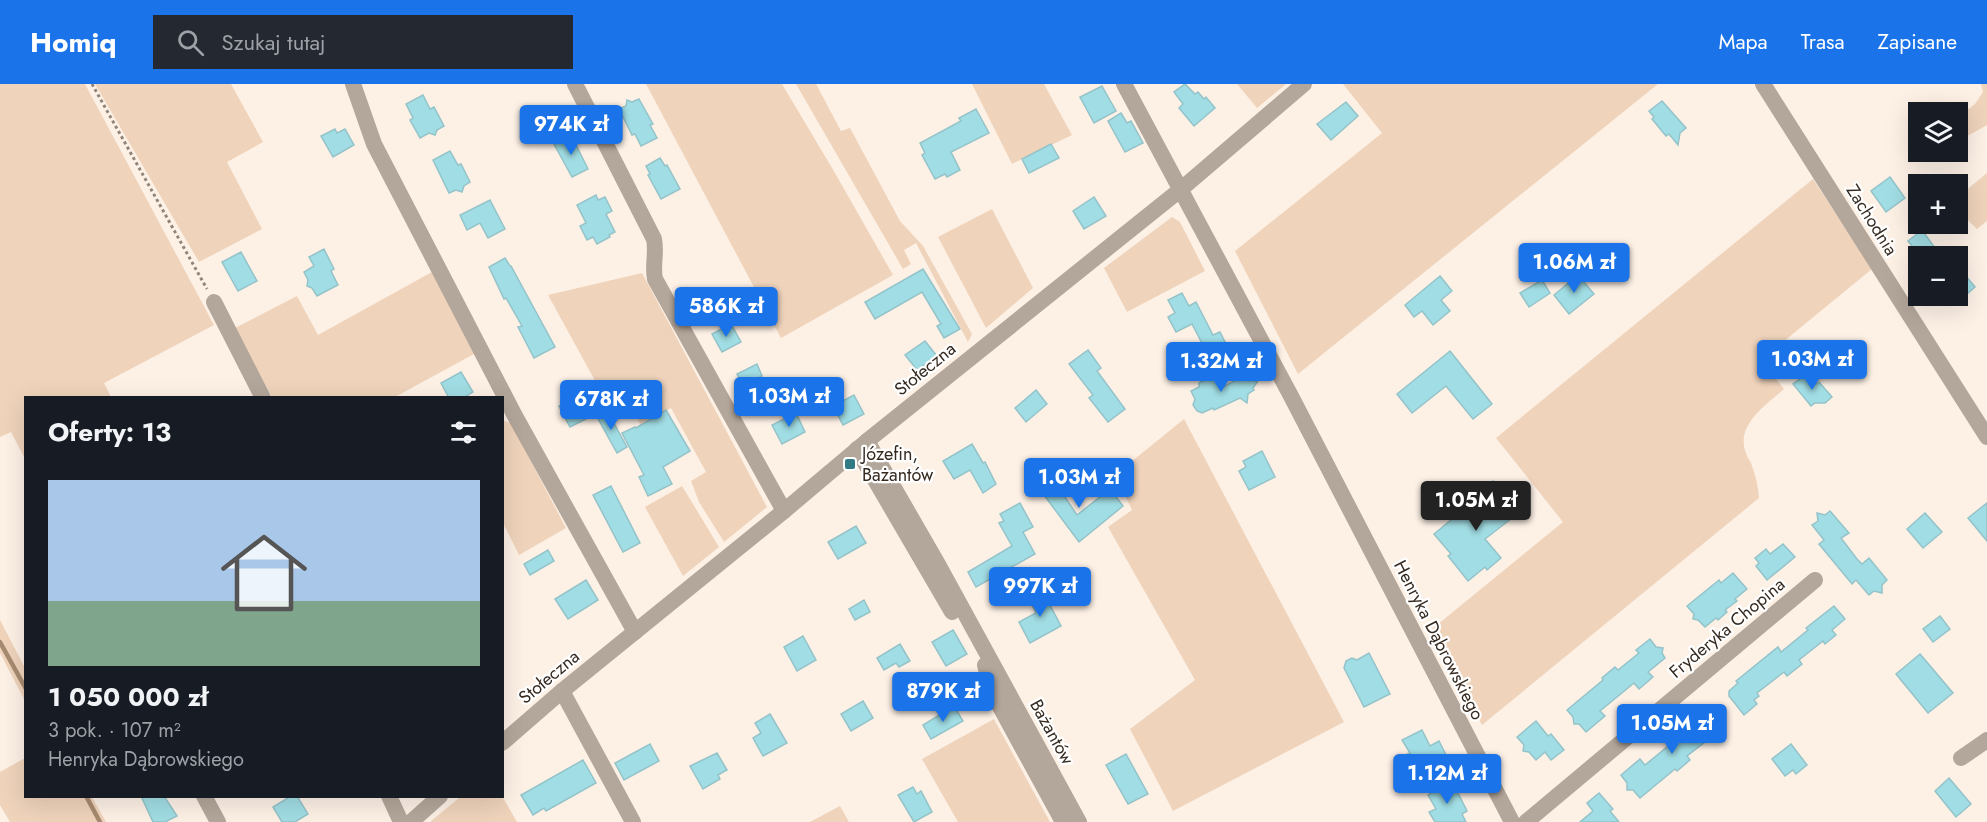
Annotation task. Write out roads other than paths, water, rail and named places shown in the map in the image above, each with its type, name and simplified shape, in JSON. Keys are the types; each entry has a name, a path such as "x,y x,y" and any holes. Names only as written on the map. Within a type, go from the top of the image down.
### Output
{"street":[{"path":"353,84 374,144 515,416 635,632"},
{"path":"575,84 654,239 657,250 655,279 784,511"},
{"name":"Henryka Dąbrowskiego","path":"1124,84 1292,398 1512,822"},
{"name":"Stołeczna","path":"504,741 862,445 1179,190 1304,84"},
{"name":"Zachodnia","path":"1770,87 1987,437"},
{"path":"214,302 262,396"},
{"path":"862,445 939,591 987,669 993,694 1063,822"},
{"name":"Bażantów","path":"862,445 939,566 1079,822"},
{"name":"Fryderyka Chopina","path":"1526,822 1815,580"},
{"path":"562,691 633,822"},
{"path":"1961,758 1987,740"},
{"path":"205,798 218,822"},
{"path":"390,798 401,822"},
{"path":"411,822 438,798"}],"waterway":[{"path":"0,642 24,685"},
{"path":"87,798 100,822"}],"place":[{"name":"Józefin, Bażantów","path":"850,464"}]}
